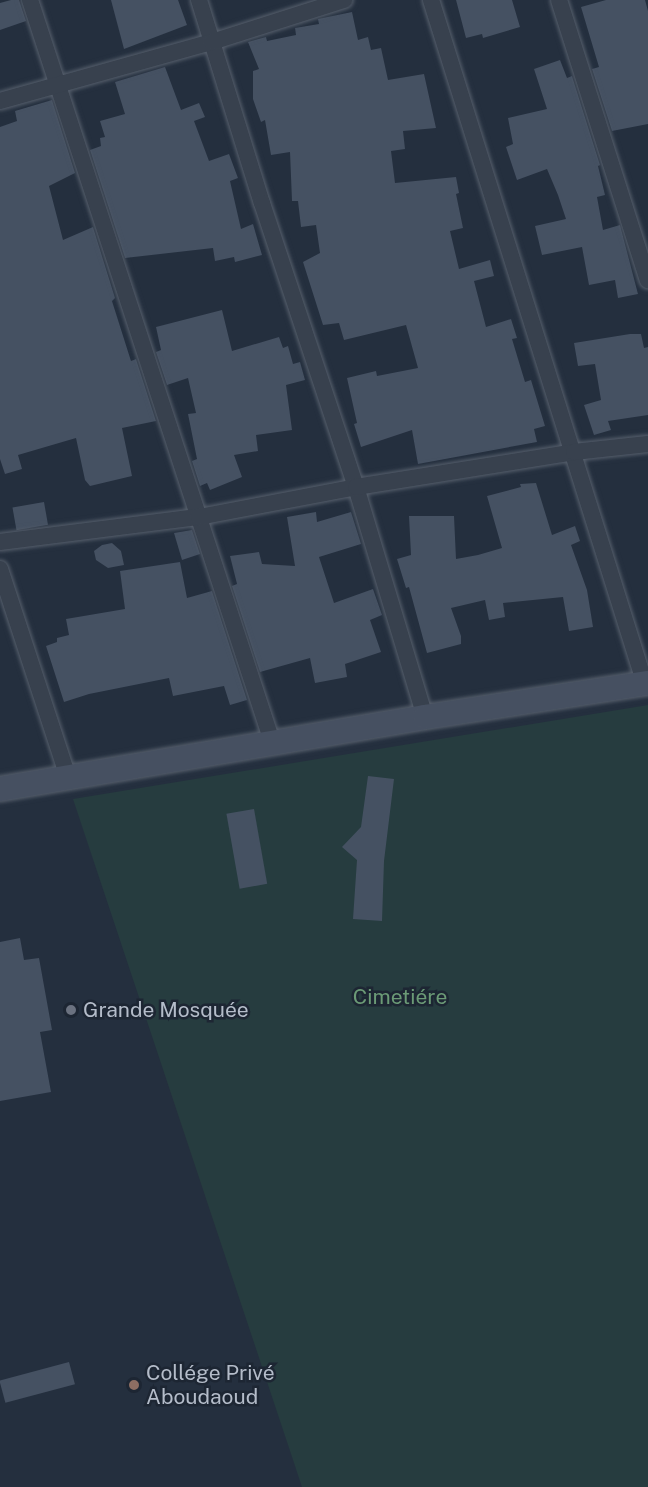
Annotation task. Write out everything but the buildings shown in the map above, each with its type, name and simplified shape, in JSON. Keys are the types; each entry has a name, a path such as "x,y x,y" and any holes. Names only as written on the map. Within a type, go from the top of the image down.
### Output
{"main road":[{"path":"0,789 273,745 425,717 647,683"}],"street":[{"path":"30,0 273,745"},
{"path":"199,0 262,203 356,487 425,717"},
{"path":"0,101 212,42 344,0"},
{"path":"431,0 647,683"},
{"path":"560,0 648,280"},
{"path":"0,542 199,517 356,487 574,452 648,444"},
{"path":"0,569 68,777"}],"green space":[{"name":"Cimetiére","path":"648,705 648,1487 302,1487 73,799"}],"place":[{"name":"Grande Mosquée","path":"71,1010"},
{"name":"Collége Privé Aboudaoud","path":"134,1385"}]}
